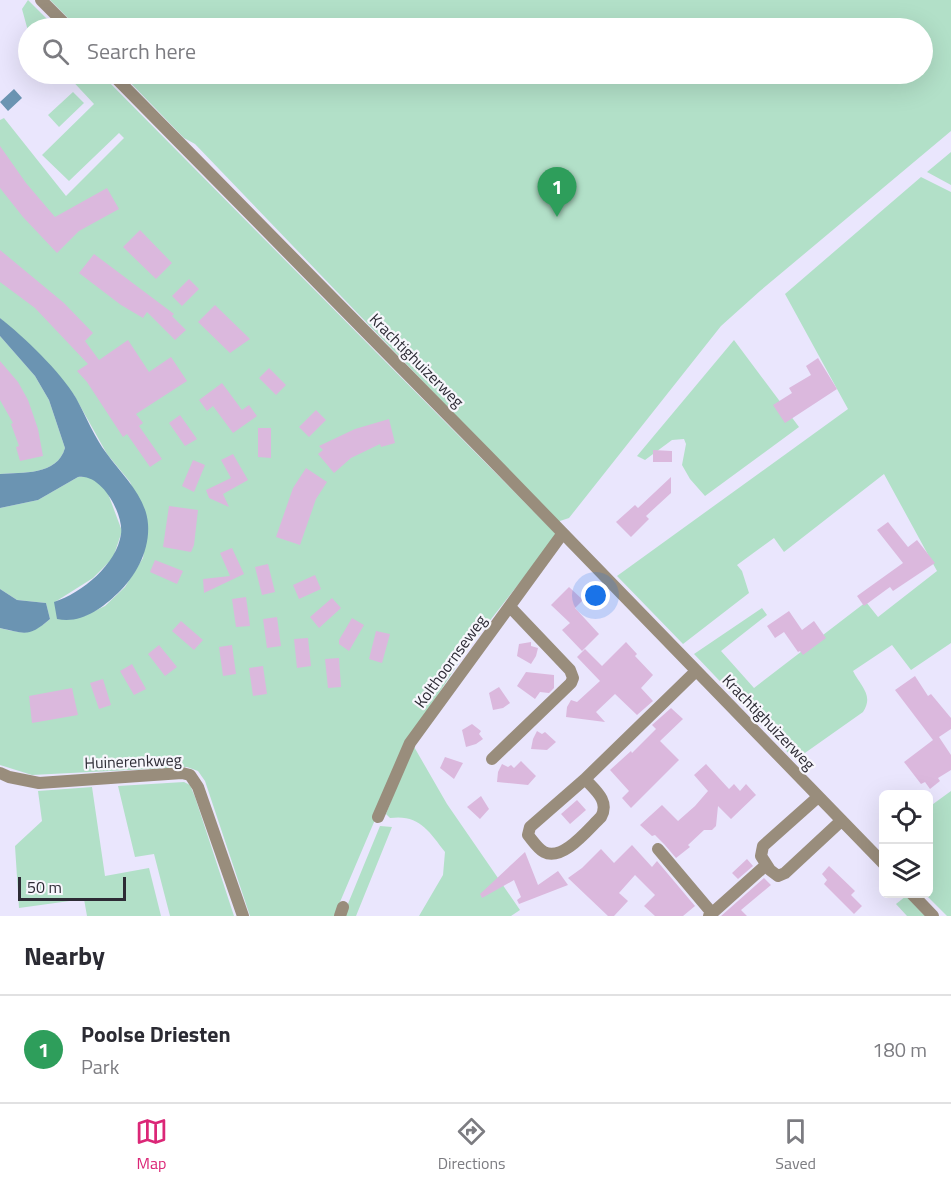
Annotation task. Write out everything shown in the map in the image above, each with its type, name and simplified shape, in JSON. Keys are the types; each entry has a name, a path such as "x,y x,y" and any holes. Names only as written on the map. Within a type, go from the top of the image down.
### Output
{"street":[{"path":"41,0 59,18"},
{"name":"Krachtighuizerweg","path":"122,84 879,859"},
{"name":"Kolthoornseweg","path":"378,817 410,743 563,533"},
{"path":"492,759 573,678 570,670 510,607"},
{"path":"585,779 604,801 605,811 570,846 553,855 547,854 528,835 528,829 585,779 696,671"},
{"name":"Huinerenkweg","path":"0,773 39,783 173,773 189,775 198,787 243,916"},
{"path":"818,797 763,846 761,856 776,876 782,875 842,821"},
{"path":"658,849 711,915 766,865"},
{"path":"916,898 933,916"}],"green space":[{"path":"28,0 46,18 24,18 22,9"},
{"path":"50,0 951,0 951,131 721,326 569,518 559,523 195,144 184,138 132,84 933,84 933,18 68,18"},
{"path":"75,84 111,84 557,535 466,651 409,740 334,916 250,916 205,781 198,771 187,767 32,775 0,765 0,628 15,632 32,631 50,619 46,603 17,600 0,589 0,508 38,500 78,477 89,477 100,483 107,491 122,531 113,558 93,578 55,602 84,616 105,606 125,587 143,558 148,526 130,482 107,454 74,395 42,357 0,318 0,120 4,118 66,196 124,138 119,133 69,181 42,155 94,104"},
{"path":"73,92 84,103 59,127 48,115"},
{"path":"951,152 951,185 927,172"},
{"path":"921,177 951,192 951,643 911,670 892,645 853,671 867,696 863,712 795,760 694,654 762,608 767,615 721,651 754,688 866,602 878,617 937,571 884,474 784,552 774,538 737,565 742,571 749,593 683,644 617,576 848,409 785,294"},
{"path":"0,336 35,376 49,400 65,448 55,464 38,471 0,474"},
{"path":"734,340 799,427 705,496 690,479 682,465 686,444 684,439 672,440 645,460 637,456"},
{"path":"413,745 447,804 520,910 511,916 419,916 443,875 445,852 428,831 416,821 400,817 390,818 386,814"},
{"path":"184,782 190,785 195,797 234,916 170,916 154,854 135,857 118,786"},
{"path":"92,787 105,876 149,868 161,916 87,916 84,899 19,908 15,846 42,821 38,791"},
{"path":"951,791 951,916 947,916 929,898 933,898 933,804"},
{"path":"380,826 392,827 356,916 345,916 345,911"},
{"path":"904,898 908,898 925,916 907,916 896,904"}],"water":[{"path":"14,89 22,98 8,111 0,102"},
{"path":"0,318 41,355 61,377 76,398 98,441 138,495 146,514 147,543 136,571 111,599 98,610 82,617 57,619 54,602 76,592 96,576 113,556 121,534 119,517 103,488 87,478 78,477 38,500 0,508 0,474 38,471 47,468 55,464 65,448 49,400 35,376 0,336"},
{"path":"0,589 17,600 46,603 50,619 37,629 27,632 0,628"}],"building":[{"path":"0,146 26,183 55,217 107,188 119,209 79,231 57,253 23,217 0,188"},
{"path":"140,230 172,263 156,279 123,247"},
{"path":"0,250 64,303 93,333 85,341 99,360 128,340 149,372 171,357 187,381 136,414 143,423 139,426 162,459 150,467 127,434 123,437 87,382 77,371 88,364 35,308 0,282"},
{"path":"94,254 174,314 172,316 186,330 175,340 147,312 143,318 121,305 79,273"},
{"path":"189,279 199,289 182,306 172,296"},
{"path":"215,305 250,339 230,353 198,322"},
{"path":"818,358 837,389 785,423 773,405 792,393 789,388 811,375 806,366"},
{"path":"0,361 18,382 28,400 38,429 43,456 20,461 16,447 19,446 11,424 13,423 0,400"},
{"path":"269,368 286,385 276,395 259,378"},
{"path":"222,383 242,410 249,405 257,416 233,433 213,406 207,411 199,400"},
{"path":"316,410 326,420 309,437 299,427"},
{"path":"180,415 197,439 185,446 169,423"},
{"path":"389,419 395,443 381,447 380,444 351,458 334,473 318,454 323,450 319,446 355,429"},
{"path":"258,428 271,428 271,458 258,457"},
{"path":"653,450 672,451 672,462 653,462"},
{"path":"233,454 248,480 223,494 229,507 209,498 206,490 231,478 221,460"},
{"path":"193,460 205,465 194,492 182,486"},
{"path":"306,468 327,482 316,499 300,545 276,537 293,488"},
{"path":"671,477 671,493 646,516 649,519 631,537 616,522 635,505 638,508"},
{"path":"169,506 198,510 194,545 191,552 163,547"},
{"path":"888,522 908,547 917,540 935,563 893,591 890,587 864,606 857,596 903,563 877,530"},
{"path":"232,548 244,574 204,593 203,579 230,576 220,553"},
{"path":"155,560 183,571 177,584 150,572"},
{"path":"268,564 275,592 262,595 255,567"},
{"path":"315,575 321,589 299,599 293,585"},
{"path":"569,587 583,600 575,608 599,634 582,651 562,630 570,623 551,605"},
{"path":"246,597 250,626 236,627 232,599"},
{"path":"332,598 341,608 319,628 310,617"},
{"path":"789,611 802,630 814,621 826,638 803,655 800,651 798,652 784,632 775,638 767,626"},
{"path":"277,617 281,646 267,648 263,619"},
{"path":"352,618 364,625 349,651 339,644 339,640"},
{"path":"181,621 203,640 194,650 172,631"},
{"path":"376,631 390,634 382,663 369,659"},
{"path":"308,638 311,666 297,668 294,639"},
{"path":"531,642 531,646 538,648 531,664 517,656 519,644"},
{"path":"626,642 637,654 635,656 653,675 641,688 653,701 637,715 615,694 596,712 605,722 566,717 567,707 571,700 577,702 600,681 577,657 585,649 602,666"},
{"path":"159,645 177,667 165,676 148,654"},
{"path":"232,645 236,674 223,676 219,647"},
{"path":"339,658 341,687 328,688 325,659"},
{"path":"132,664 146,689 134,695 120,671"},
{"path":"263,666 267,694 253,696 249,668"},
{"path":"526,672 554,675 554,688 549,693 540,692 535,699 517,686"},
{"path":"915,676 928,696 931,694 951,718 951,729 939,737 951,755 951,770 938,778 940,781 930,789 925,782 921,784 904,762 933,740 895,690"},
{"path":"103,679 111,705 99,709 90,683"},
{"path":"499,687 510,703 503,708 493,710 489,693"},
{"path":"72,688 78,715 32,723 29,696"},
{"path":"671,708 683,719 660,741 679,760 631,808 622,798 629,791 610,770 631,751 632,753 656,729 652,725"},
{"path":"472,724 481,731 479,734 483,739 466,747 462,730"},
{"path":"537,731 542,734 545,732 556,742 547,750 531,749"},
{"path":"445,757 463,763 454,779 440,768"},
{"path":"521,761 536,776 528,785 497,782 502,764 508,767 511,765 514,768"},
{"path":"706,764 729,789 734,784 740,791 746,784 756,795 731,819 718,806 716,826 712,830 704,830 688,845 690,847 676,858 655,835 652,836 640,825 662,805 678,821 695,806 708,791 694,775"},
{"path":"481,796 489,809 480,819 467,807"},
{"path":"577,800 586,810 570,824 561,814"},
{"path":"632,845 652,867 657,861 695,906 683,916 655,916 644,906 655,895 635,875 619,893 628,901 614,916 608,916 568,878 601,849 614,863"},
{"path":"525,852 538,885 558,871 568,885 519,904 517,900 521,897 514,880 482,898 480,894"},
{"path":"747,859 753,866 738,879 732,873"},
{"path":"829,866 855,891 851,895 862,906 854,914 824,884 827,880 822,874"},
{"path":"764,878 771,885 741,910 747,916 721,916"}],"place":[{"name":"Poolse Driesten","path":"557,217"}]}
